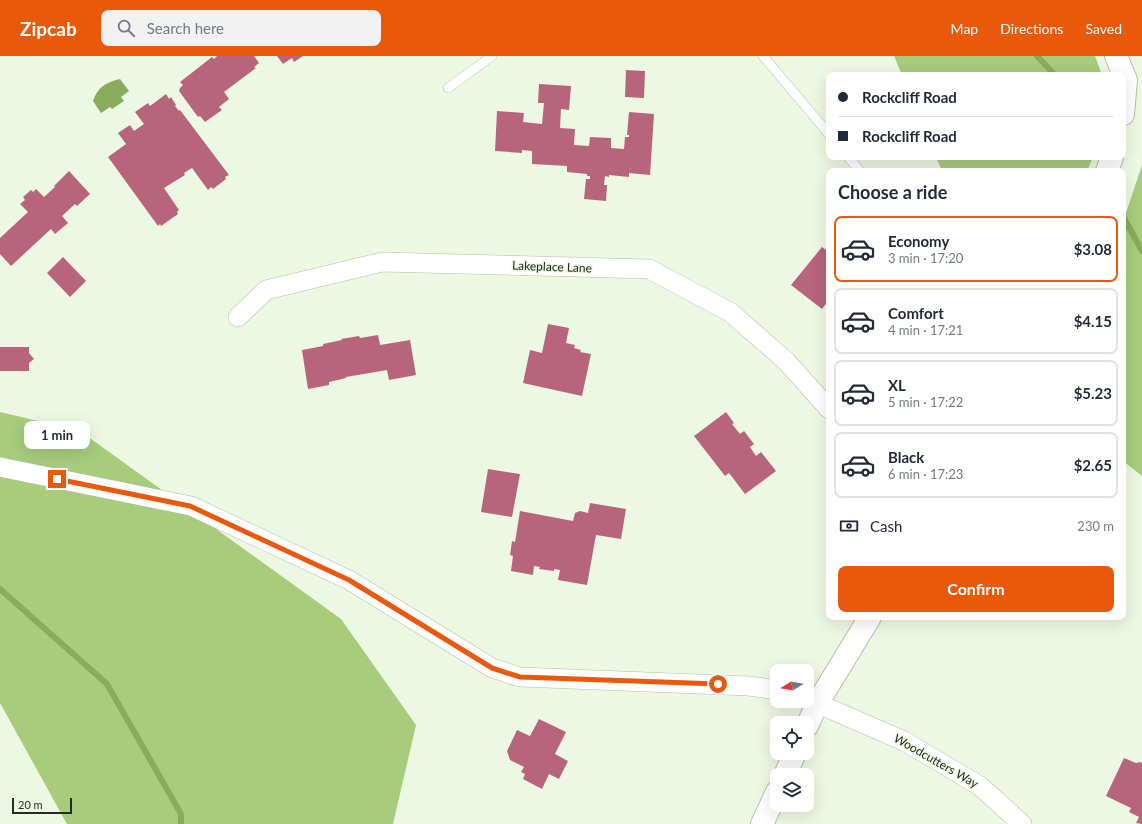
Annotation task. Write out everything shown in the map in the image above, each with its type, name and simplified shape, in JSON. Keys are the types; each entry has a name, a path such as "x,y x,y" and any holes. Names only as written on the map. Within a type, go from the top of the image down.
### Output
{"street":[{"path":"1116,56 1123,72"},
{"name":"Lakeplace Lane","path":"238,317 266,290 382,262 648,269 730,312 786,361 826,406"},
{"path":"0,467 190,506 349,580 492,668 520,677 749,686 770,689"},
{"path":"814,698 868,620"},
{"name":"Woodcutters Way","path":"814,702 904,741 980,786 1022,824"},
{"path":"762,824 770,807"}],"lane":[{"path":"448,88 492,56"},
{"path":"763,56 826,130"},
{"path":"851,160 857,168"}],"shaded area":[{"path":"894,56 1095,56 1101,72 901,72"},
{"path":"120,79 129,91 121,97 124,101 112,109 110,107 101,113 93,101 97,92 106,84"},
{"path":"937,160 1092,160 1088,168 941,168"},
{"path":"1142,165 1142,476 1126,463 1126,213"},
{"path":"0,412 80,431 341,619 416,725 393,824 67,824 0,703"}],"building":[{"path":"217,56 254,56 259,63 254,67 256,68 224,92 229,99 219,107 222,110 205,122 200,116 198,117 179,91 183,85 180,82 212,57 214,59"},
{"path":"277,56 303,56 294,62 292,58 283,64"},
{"path":"626,70 645,71 644,98 625,97"},
{"path":"539,84 571,86 569,110 561,109 560,128 575,129 574,145 589,146 590,137 611,138 611,148 624,149 625,137 629,137 629,135 627,135 629,112 654,114 650,175 629,173 629,177 605,176 604,185 607,185 606,201 584,199 586,179 590,179 590,176 587,176 587,174 567,172 567,166 532,164 532,151 522,150 522,153 495,151 497,111 524,113 523,122 542,124 544,103 538,103"},
{"path":"166,94 169,99 171,97 176,105 175,106 179,111 180,110 229,175 213,189 211,187 208,190 192,168 184,173 185,175 164,188 179,210 177,212 178,214 161,226 160,224 158,226 108,157 126,144 118,133 130,125 134,131 144,124 135,112 148,103 150,106"},
{"path":"69,171 90,194 77,206 75,204 62,216 68,223 55,234 51,229 11,266 0,254 0,238 28,212 20,204 25,200 23,197 31,190 33,192 36,189 44,197"},
{"path":"822,247 826,250 826,304 822,309 791,285"},
{"path":"63,257 86,281 70,297 47,273"},
{"path":"548,324 569,328 566,343 575,345 574,348 581,350 580,352 591,354 582,396 523,383 530,350 542,353"},
{"path":"378,335 380,345 410,340 416,375 389,380 387,370 346,377 329,382 329,385 308,389 302,350 323,346 323,344 342,340 341,339"},
{"path":"0,347 29,347 29,353 34,359 29,363 29,371 0,371"},
{"path":"726,412 734,423 732,424 740,434 744,431 754,444 750,447 756,456 761,452 776,471 745,494 729,473 725,476 694,436"},
{"path":"488,469 520,474 512,517 481,512"},
{"path":"590,503 626,509 621,539 596,535 587,585 558,580 560,570 554,569 554,571 539,569 540,567 534,566 533,575 511,571 513,556 510,555 512,541 515,542 520,511 573,521 575,513 580,511 588,513"},
{"path":"539,719 566,732 555,754 568,761 559,779 549,774 542,789 523,779 525,774 521,772 524,767 510,760 507,751 517,730 530,736"},
{"path":"1124,758 1136,763 1142,763 1142,824 1136,823 1139,817 1129,812 1131,808 1106,796"}],"waterway":[{"path":"1037,56 1052,72"},
{"path":"1126,222 1142,251"},
{"path":"0,589 107,684 181,814 181,824"}],"route":[{"path":"57,479 190,506 349,580 492,668 520,677 718,684"}]}
